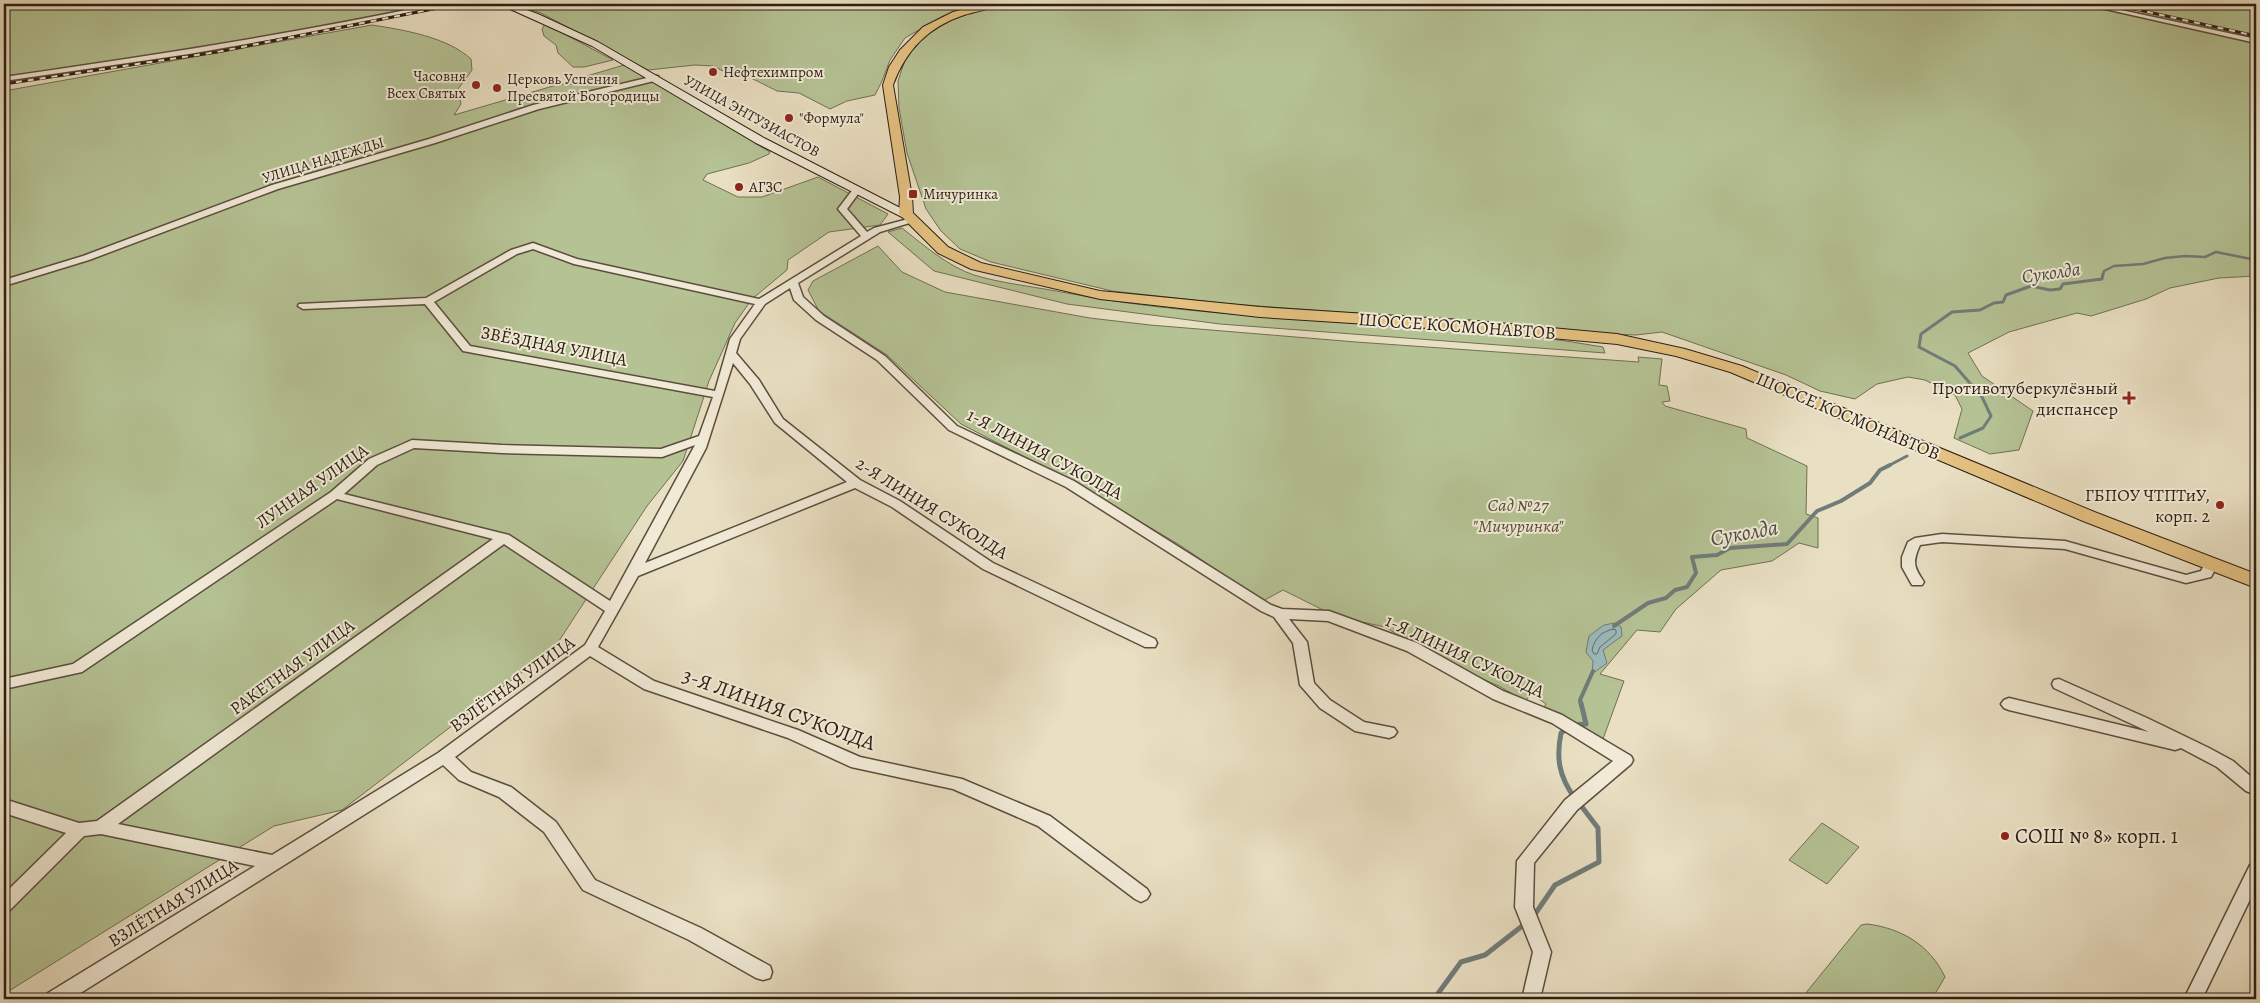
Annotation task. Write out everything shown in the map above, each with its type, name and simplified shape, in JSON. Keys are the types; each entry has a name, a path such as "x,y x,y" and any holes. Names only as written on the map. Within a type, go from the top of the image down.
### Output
{"main road":[{"name":"УЛИЦА ЭНТУЗИАСТОВ","path":"503,4 536,14 655,78 742,130 909,218"},
{"path":"909,218 888,85 892,70 903,50 928,28 951,17 992,4"},
{"name":"ШОССЕ КОСМОНАВТОВ","path":"909,218 943,250 976,266 1100,295 1260,312 1476,326 1617,339 1679,352 1736,369 2090,517 2256,581"}],"street":[{"path":"4,79 189,52 354,23 443,4"},
{"path":"2086,4 2256,41"},
{"name":"УЛИЦА НАДЕЖДЫ","path":"4,282 86,258 275,188 536,108 655,78"},
{"path":"857,190 842,209 866,237"},
{"name":"ВЗЛЁТНАЯ УЛИЦА","path":"55,999 444,757 590,649 633,574 703,438 732,355 735,339 761,302 877,230 909,218"},
{"path":"303,306 428,301 514,252 533,246 574,262 761,302"},
{"name":"1-Я ЛИНИЯ СУКОЛДА","path":"793,281 798,298 820,318 881,358 953,428 1070,484 1250,598 1280,614 1329,616 1412,647 1498,695 1557,719 1625,760 1571,804 1526,861 1524,907 1542,952 1531,999"},
{"name":"ЗВЁЗДНАЯ УЛИЦА","path":"428,301 467,349 719,395"},
{"name":"2-Я ЛИНИЯ СУКОЛДА","path":"732,355 755,382 779,421 856,483 896,504 988,566 1150,643"},
{"name":"ЛУННАЯ УЛИЦА","path":"4,684 77,668 335,495 373,462 412,444 502,449 662,453 703,438"},
{"path":"633,574 856,483"},
{"path":"335,495 504,538 612,609"},
{"name":"РАКЕТНАЯ УЛИЦА","path":"101,827 504,538"},
{"path":"1917,582 1910,576 1907,560 1915,542 1942,538 2065,545 2186,580 2206,574 2211,564"},
{"name":"1-Я ЛИНИЯ СУКОЛДА","path":"1280,614 1282,620 1300,642 1307,685 1325,704 1360,727 1389,732"},
{"name":"3-Я ЛИНИЯ СУКОЛДА","path":"590,649 649,685 793,734 856,763 956,783 1044,822 1141,894"},
{"path":"2060,684 2226,764 2245,783 2256,789"},
{"path":"2009,704 2199,750"},
{"path":"444,757 465,776 505,792 550,827 589,884 695,934 763,972"},
{"path":"4,806 79,830 101,827 275,863"},
{"path":"4,904 79,830"},
{"path":"2193,999 2256,870"}],"green space":[{"path":"4,4 435,4 182,53 4,78"},
{"path":"513,4 980,4 943,16 905,38 890,60 875,95 847,101 830,109 799,93 777,91 747,76 731,75 713,66 695,65 648,70 541,13"},
{"path":"1002,4 2256,4 2256,276 2219,278 2170,288 2146,299 2091,316 2077,313 2009,332 1968,353 1982,376 2033,411 2019,450 1990,454 1954,438 1962,409 1955,395 1925,380 1908,377 1877,384 1855,399 1820,391 1786,375 1662,332 1636,335 1584,333 1477,322 1231,304 1112,291 991,262 960,249 941,231 926,209 907,153 899,108 898,81 905,60 919,39 953,19"},
{"path":"545,24 613,60 584,67 573,67 558,53 556,45 544,36 542,29"},
{"path":"372,25 411,32 438,40 461,51 471,59 472,70 458,89 461,104 454,115 560,84 600,84 587,76 624,65 770,152 749,163 707,174 703,180 738,197 762,197 818,177 888,214 880,225 829,232 788,260 787,270 752,299 735,323 709,381 683,461 647,506 555,647 342,810 274,826 4,994 4,91"},
{"path":"902,228 955,267 984,278 1015,284 1124,302 1192,310 1466,330 1535,337 1603,347 1605,353 1220,324 1067,304 934,271 888,232"},
{"name":"Сад №27 \"Мичуринка\"","path":"878,246 902,272 945,292 1090,318 1150,325 1356,342 1639,362 1638,357 1662,359 1659,385 1667,386 1670,401 1662,402 1665,406 1746,429 1747,438 1807,466 1806,514 1818,518 1818,548 1799,543 1772,561 1721,570 1676,609 1660,632 1637,630 1600,674 1624,681 1603,739 1544,707 1546,704 1532,694 1525,701 1499,686 1452,666 1385,627 1335,616 1283,590 1263,601 1178,544 1071,481 961,424 887,355 819,311 808,290 813,281"},
{"path":"1822,823 1859,847 1827,884 1789,860"},
{"path":"1867,924 1891,929 1903,934 1923,947 1931,956 1945,977 1932,999 1801,999 1861,925"}],"water":[{"path":"1615,623 1621,627 1622,636 1603,650 1607,663 1592,674 1593,661 1586,652 1589,636 1604,625"}],"waterway":[{"name":"Суколда","path":"2103,275 2104,271 2114,266 2143,264 2165,258 2185,256 2205,257 2216,252 2256,260"},
{"name":"Суколда","path":"1960,438 1983,428 1991,416 1982,397 1955,366 1919,347 1921,334 1952,312 1980,310 1994,303 2003,302 2006,295 2031,286 2050,290 2060,289 2063,284 2102,279 2103,274"},
{"name":"Суколда","path":"1888,466 1907,456"},
{"name":"Суколда","path":"1614,626 1648,603 1666,598 1675,590 1687,587 1696,573 1692,557 1717,555 1730,548 1787,544 1817,511 1841,501 1870,483 1880,470 1888,466"},
{"name":"Суколда","path":"1581,705 1580,700 1593,671"},
{"name":"Суколда","path":"1574,725 1586,724 1581,703"},
{"name":"Суколда","path":"1568,728 1561,733 1559,759 1565,782 1574,797"},
{"name":"Суколда","path":"1533,917 1555,885 1599,862 1598,828 1579,803"},
{"name":"Суколда","path":"1434,999 1461,962 1485,955 1526,923"}],"railway":[{"path":"4,84 217,52 458,4"},
{"path":"2112,4 2256,36"}],"place":[{"name":"Нефтехимпром","path":"713,72"},
{"name":"Часовня Всех Святых","path":"476,85"},
{"name":"Церковь Успения Пресвятой Богородицы","path":"497,88"},
{"name":"\"Формула\"","path":"789,118"},
{"name":"АГЗС","path":"739,187"},
{"name":"Мичуринка","path":"913,194"},
{"name":"Противотуберкулёзный диспансер","path":"2129,398"},
{"name":"ГБПОУ ЧТПТиУ, корп. 2","path":"2220,505"},
{"name":"СОШ № 8» корп. 1","path":"2005,836"}]}
